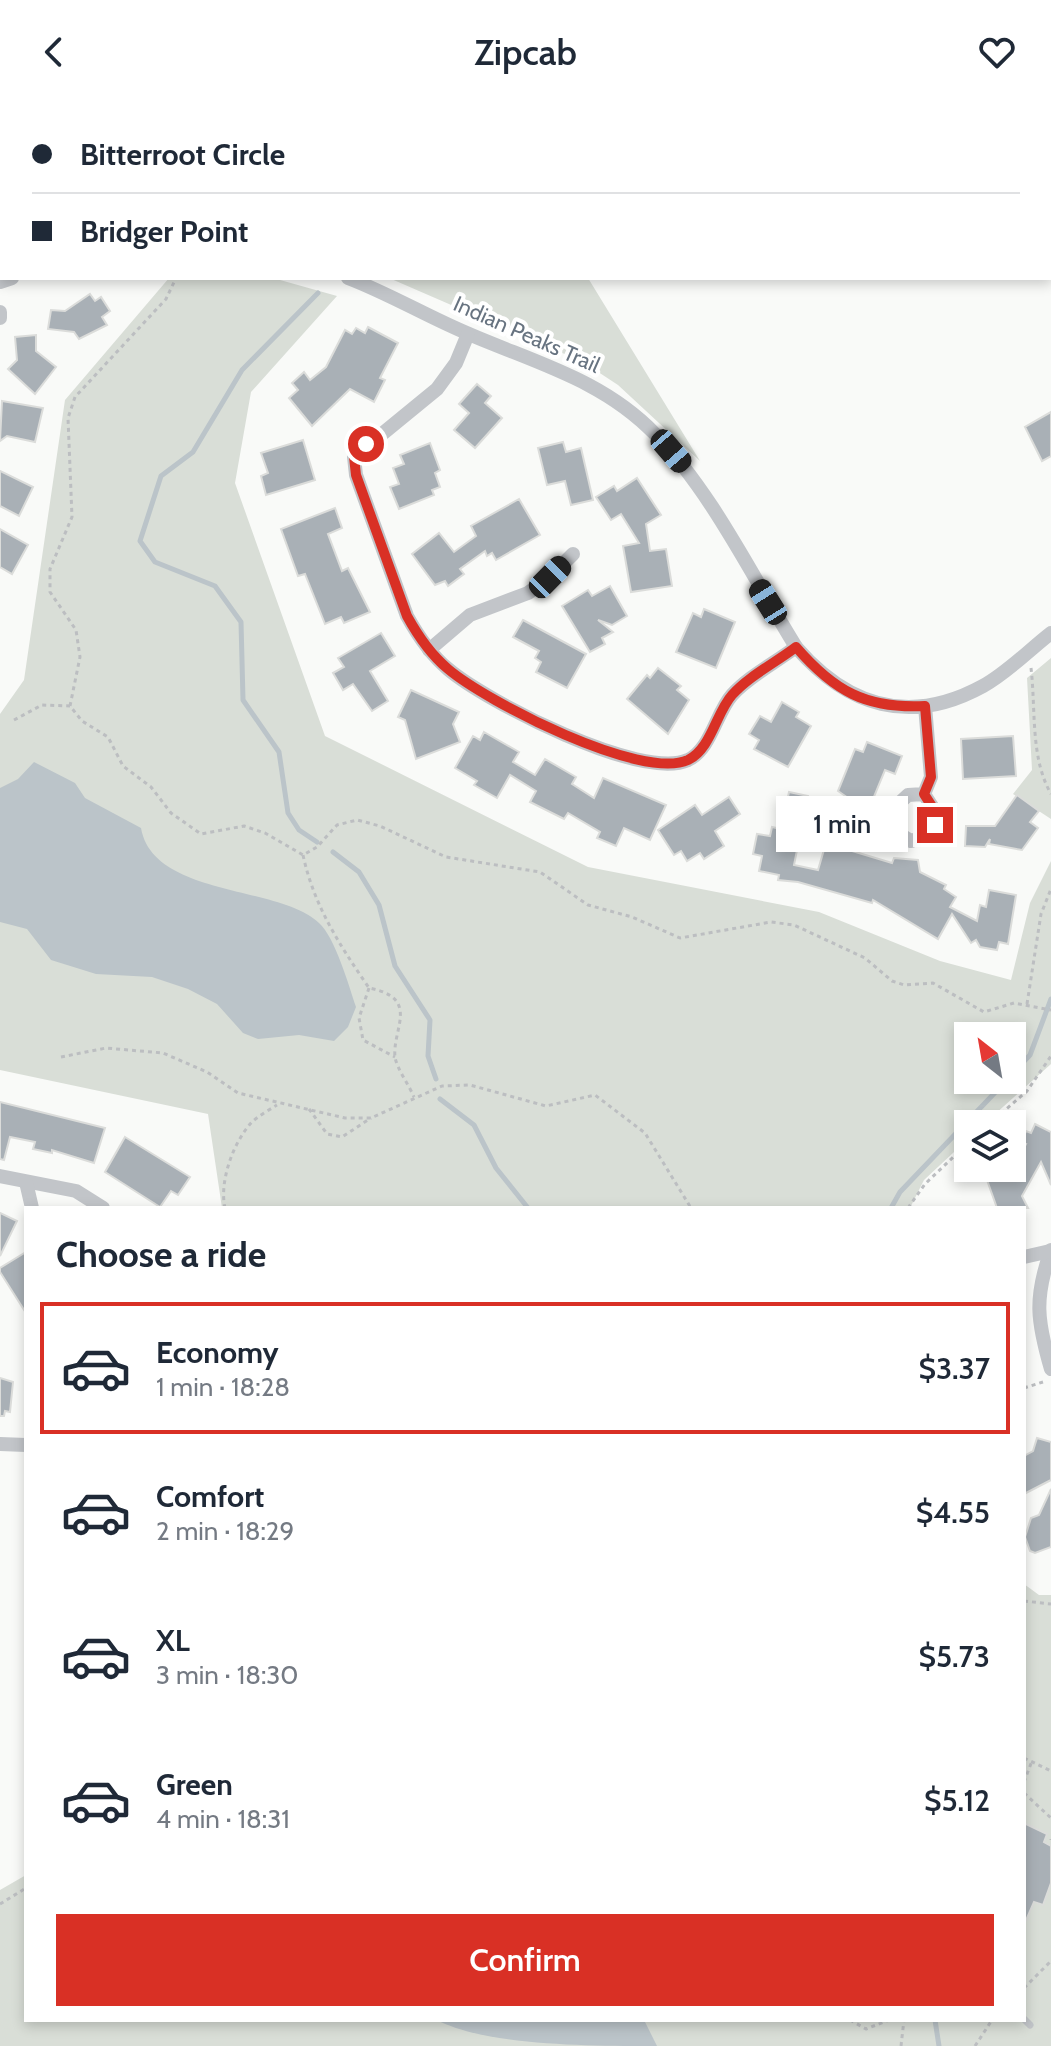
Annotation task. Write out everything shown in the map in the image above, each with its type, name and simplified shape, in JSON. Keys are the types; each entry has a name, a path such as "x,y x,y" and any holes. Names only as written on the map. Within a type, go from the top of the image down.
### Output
{"street":[{"name":"Indian Peaks Trail","path":"353,280 409,303 468,334 575,376 616,400 654,432 687,470 796,647 817,672 844,691 874,704 925,706 953,700 985,685 1051,633"},
{"path":"468,334 456,363 437,389 354,457 356,475 407,616 429,650 450,670 534,720 615,755 672,765 699,753 731,696 796,647"},
{"path":"429,650 470,615 528,593 573,554"},
{"path":"924,794 931,777 925,706"},
{"path":"0,1176 76,1191 100,1206"},
{"path":"26,1182 32,1206"},
{"path":"1026,1257 1051,1251"},
{"path":"1051,1251 1030,1307 1051,1369"},
{"path":"0,1444 24,1445"}],"path":[{"path":"70,706 80,657 76,630 50,592 50,569 72,517 68,418 75,397 166,299 175,280"},
{"path":"1031,668 1036,748 1043,780 1051,794"},
{"path":"14,720 42,705 70,706 82,721 108,737 123,766 151,787 171,813 201,834 244,826 265,833 303,855 310,889 329,928 369,988 384,991 395,1001 401,1029 395,1057 414,1097"},
{"path":"303,855 317,847 337,825 357,820 380,826 446,857 540,872 588,905 632,917 680,938 771,922 794,925 865,958 892,981 904,985 933,983 984,1012 1014,1003 1051,1010"},
{"path":"1027,1004 1041,914 1051,889"},
{"path":"369,988 359,1018 363,1040 374,1049 395,1057"},
{"path":"61,1057 106,1048 163,1053 207,1072 238,1093 277,1105 345,1118 371,1118"},
{"path":"1005,1110 1027,1091 1051,1056"},
{"path":"309,1109 327,1134 342,1137 371,1118 442,1086 470,1085 546,1106 595,1095 645,1133 690,1206"},
{"path":"225,1206 223,1199 233,1150 252,1122 277,1105"},
{"path":"909,1206 925,1184 954,1156"},
{"path":"1026,1387 1051,1379"},
{"path":"1026,1601 1051,1604"},
{"path":"1026,1759 1051,1771"},
{"path":"1026,1777 1032,1761"},
{"path":"1026,1795 1051,1818"},
{"path":"0,1904 24,1889"},
{"path":"1026,1986 1051,1961"},
{"path":"854,2022 866,2029 884,2022"},
{"path":"901,2046 904,2022"},
{"path":"975,2046 991,2022"}],"shaded area":[{"path":"167,280 280,280 337,296 251,392 235,483 325,736 588,867 819,912 940,961 1011,980 1030,903 1051,861 1051,1064 1026,1086 1026,1022 954,1022 954,1094 1018,1094 1000,1110 954,1110 954,1152 924,1180 911,1206 222,1206 208,1114 0,1070 0,714 24,680 65,400"},
{"path":"394,280 589,280 700,461 618,385 583,362"},
{"path":"1051,658 1051,819 1013,794 1032,770 1027,678"},
{"path":"34,762 75,783 85,798 141,828 150,850 168,867 192,878 276,902 300,911 319,923 336,950 356,1007 348,1027 334,1041 299,1035 258,1039 243,1033 217,1004 188,989 152,977 96,974 51,960 27,929 0,922 0,788 18,779"},
{"path":"1026,1585 1039,1595 1051,1595 1051,2046 0,2046 0,1890 24,1876 24,2022 1026,2022"},
{"path":"442,2022 645,2022 657,2046 542,2043 458,2029"}],"building":[{"path":"90,294 95,301 101,297 110,311 102,317 107,325 79,339 74,332 48,329 51,310 65,311"},
{"path":"368,327 398,343 380,378 385,380 374,402 350,389 312,426 289,398 298,390 292,383 304,372 310,380 326,367 345,330 352,334 356,328 365,333"},
{"path":"36,335 36,351 56,367 35,394 8,369 17,360 15,337"},
{"path":"477,384 491,396 485,403 502,418 475,448 454,430 469,413 459,404"},
{"path":"2,401 43,408 35,442 7,436 0,441"},
{"path":"1051,412 1051,456 1042,461 1025,427"},
{"path":"303,440 315,480 266,495 261,476 268,473 261,453"},
{"path":"563,442 566,452 581,448 593,500 571,505 565,481 547,485 538,448"},
{"path":"430,443 440,470 435,473 440,487 432,490 434,495 399,509 390,487 399,484 393,468 404,464 400,455"},
{"path":"0,471 33,487 19,516 0,506"},
{"path":"637,478 661,515 646,524 650,551 666,549 672,586 631,592 623,546 639,543 621,514 611,520 596,497 614,486 617,491"},
{"path":"519,499 540,535 496,560 492,553 487,556 485,551 460,569 464,574 448,586 445,581 435,585 412,554 439,533 454,552 476,536 471,526"},
{"path":"335,508 342,528 328,534 342,571 348,568 370,612 344,623 341,617 325,624 305,574 298,576 281,529"},
{"path":"0,529 28,545 12,574 0,567"},
{"path":"610,586 627,616 612,625 598,620 613,632 602,638 605,644 590,652 562,606 588,590 592,596"},
{"path":"704,609 735,622 716,668 676,652 693,613 701,617"},
{"path":"523,620 586,654 567,688 536,672 541,662 535,658 539,651 513,637"},
{"path":"381,633 395,656 370,671 388,701 372,711 353,684 343,690 333,673 344,667 338,658"},
{"path":"658,668 681,686 677,690 689,700 668,734 627,699 647,675 650,678"},
{"path":"411,690 459,712 453,724 460,742 416,759 405,720 398,717"},
{"path":"782,702 799,712 796,717 811,726 788,767 754,749 759,740 749,734 760,716 771,722"},
{"path":"484,732 519,752 513,762 535,775 545,759 576,777 572,784 594,798 603,778 666,805 650,840 624,828 616,846 597,838 600,832 568,813 564,819 530,802 536,791 510,775 497,798 474,785 477,781 455,768 473,736 480,740"},
{"path":"1013,736 1016,776 963,779 961,739"},
{"path":"867,742 902,756 895,774 885,770 871,804 864,801 849,850 892,863 894,858 918,860 920,872 946,885 944,889 956,897 950,907 977,921 980,905 986,907 989,890 1016,895 1008,944 999,942 997,950 980,947 976,940 971,943 952,914 938,939 873,900 872,903 798,882 778,880 779,875 759,871 762,856 753,854 757,834 770,836 772,827 781,829 789,792 808,796 794,865 818,870 838,802 861,807 838,791 855,749 863,752"},
{"path":"1017,795 1039,811 1030,822 1038,828 1022,850 989,844 990,839 985,847 965,846 966,826 995,826"},
{"path":"729,797 740,814 715,831 724,846 704,859 700,853 687,861 681,851 674,855 658,830 695,805 702,815"},
{"path":"0,1102 105,1128 94,1163 52,1150 52,1153 33,1149 35,1142 10,1137 4,1160 0,1159"},
{"path":"1035,1124 1051,1132 1051,1185 1041,1162 1022,1196 1028,1208 996,1206 988,1182 1026,1182 1026,1131 1031,1133"},
{"path":"125,1137 190,1177 178,1195 171,1191 158,1206 105,1172"},
{"path":"0,1213 17,1221 0,1256"},
{"path":"24,1253 24,1310 0,1272 0,1268"},
{"path":"0,1378 13,1382 10,1412 5,1411 4,1416 0,1416"},
{"path":"1037,1438 1051,1442 1051,1480 1026,1493 1026,1455 1033,1451"},
{"path":"1051,1489 1051,1547 1035,1553 1030,1551 1026,1534 1031,1518 1039,1515"},
{"path":"1026,1824 1047,1834 1044,1842 1051,1846 1051,1883 1043,1905 1034,1902 1026,1920"}],"waterway":[{"path":"317,842 299,830 288,813 279,752 243,700 241,622 215,586 155,562 140,541 161,476 193,452 242,370 318,293"},
{"path":"333,852 359,872 379,905 395,966 430,1020 428,1056 436,1079"},
{"path":"1026,1059 1051,999"},
{"path":"892,1206 900,1192 994,1094"},
{"path":"440,1099 474,1125 496,1168 526,1206"},
{"path":"935,2022 939,2046"}],"route":[{"path":"366,444 354,457 356,475 407,616 419,638 450,670 534,720 615,755 672,765 699,753 731,696 796,647 817,672 844,691 874,704 925,706 931,777 924,794 933,808 935,825"}]}
